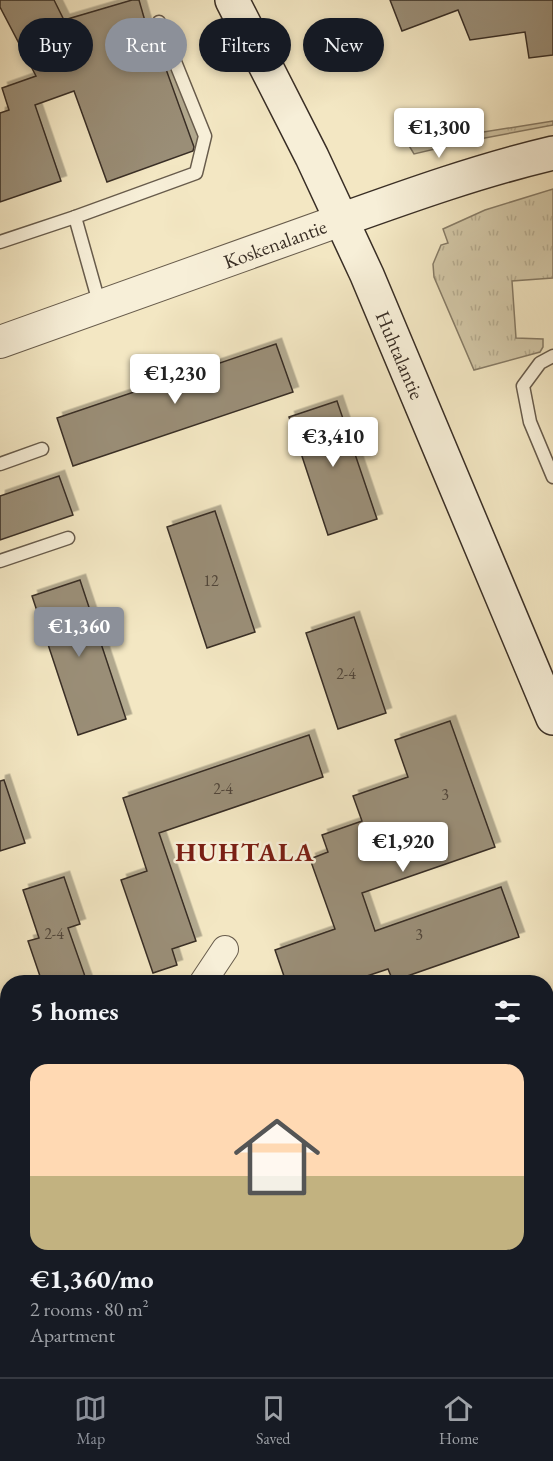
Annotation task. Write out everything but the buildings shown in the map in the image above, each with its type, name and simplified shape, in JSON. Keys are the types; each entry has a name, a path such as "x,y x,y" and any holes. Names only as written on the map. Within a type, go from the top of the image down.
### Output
{"main road":[{"name":"Huhtalantie","path":"232,0 312,157 367,275 553,718"},
{"name":"Koskenalantie","path":"341,220 426,190 553,153"}],"street":[{"name":"Koskenalantie","path":"0,342 341,220"},
{"path":"208,975 225,949"}],"lane":[{"path":"0,242 75,218 196,173 205,136 179,72"},
{"path":"75,218 100,306"},
{"path":"553,356 540,363 523,386 530,422 553,477"},
{"path":"0,464 42,449"},
{"path":"0,561 68,538"}],"green space":[{"path":"553,121 553,125 414,154 408,144"},
{"path":"553,189 553,278 512,281 516,338 543,339 543,347 540,352 474,370 434,277 433,264 441,245 448,243 443,229 485,210"}],"district":[{"name":"HUHTALA","path":"245,852"}]}
